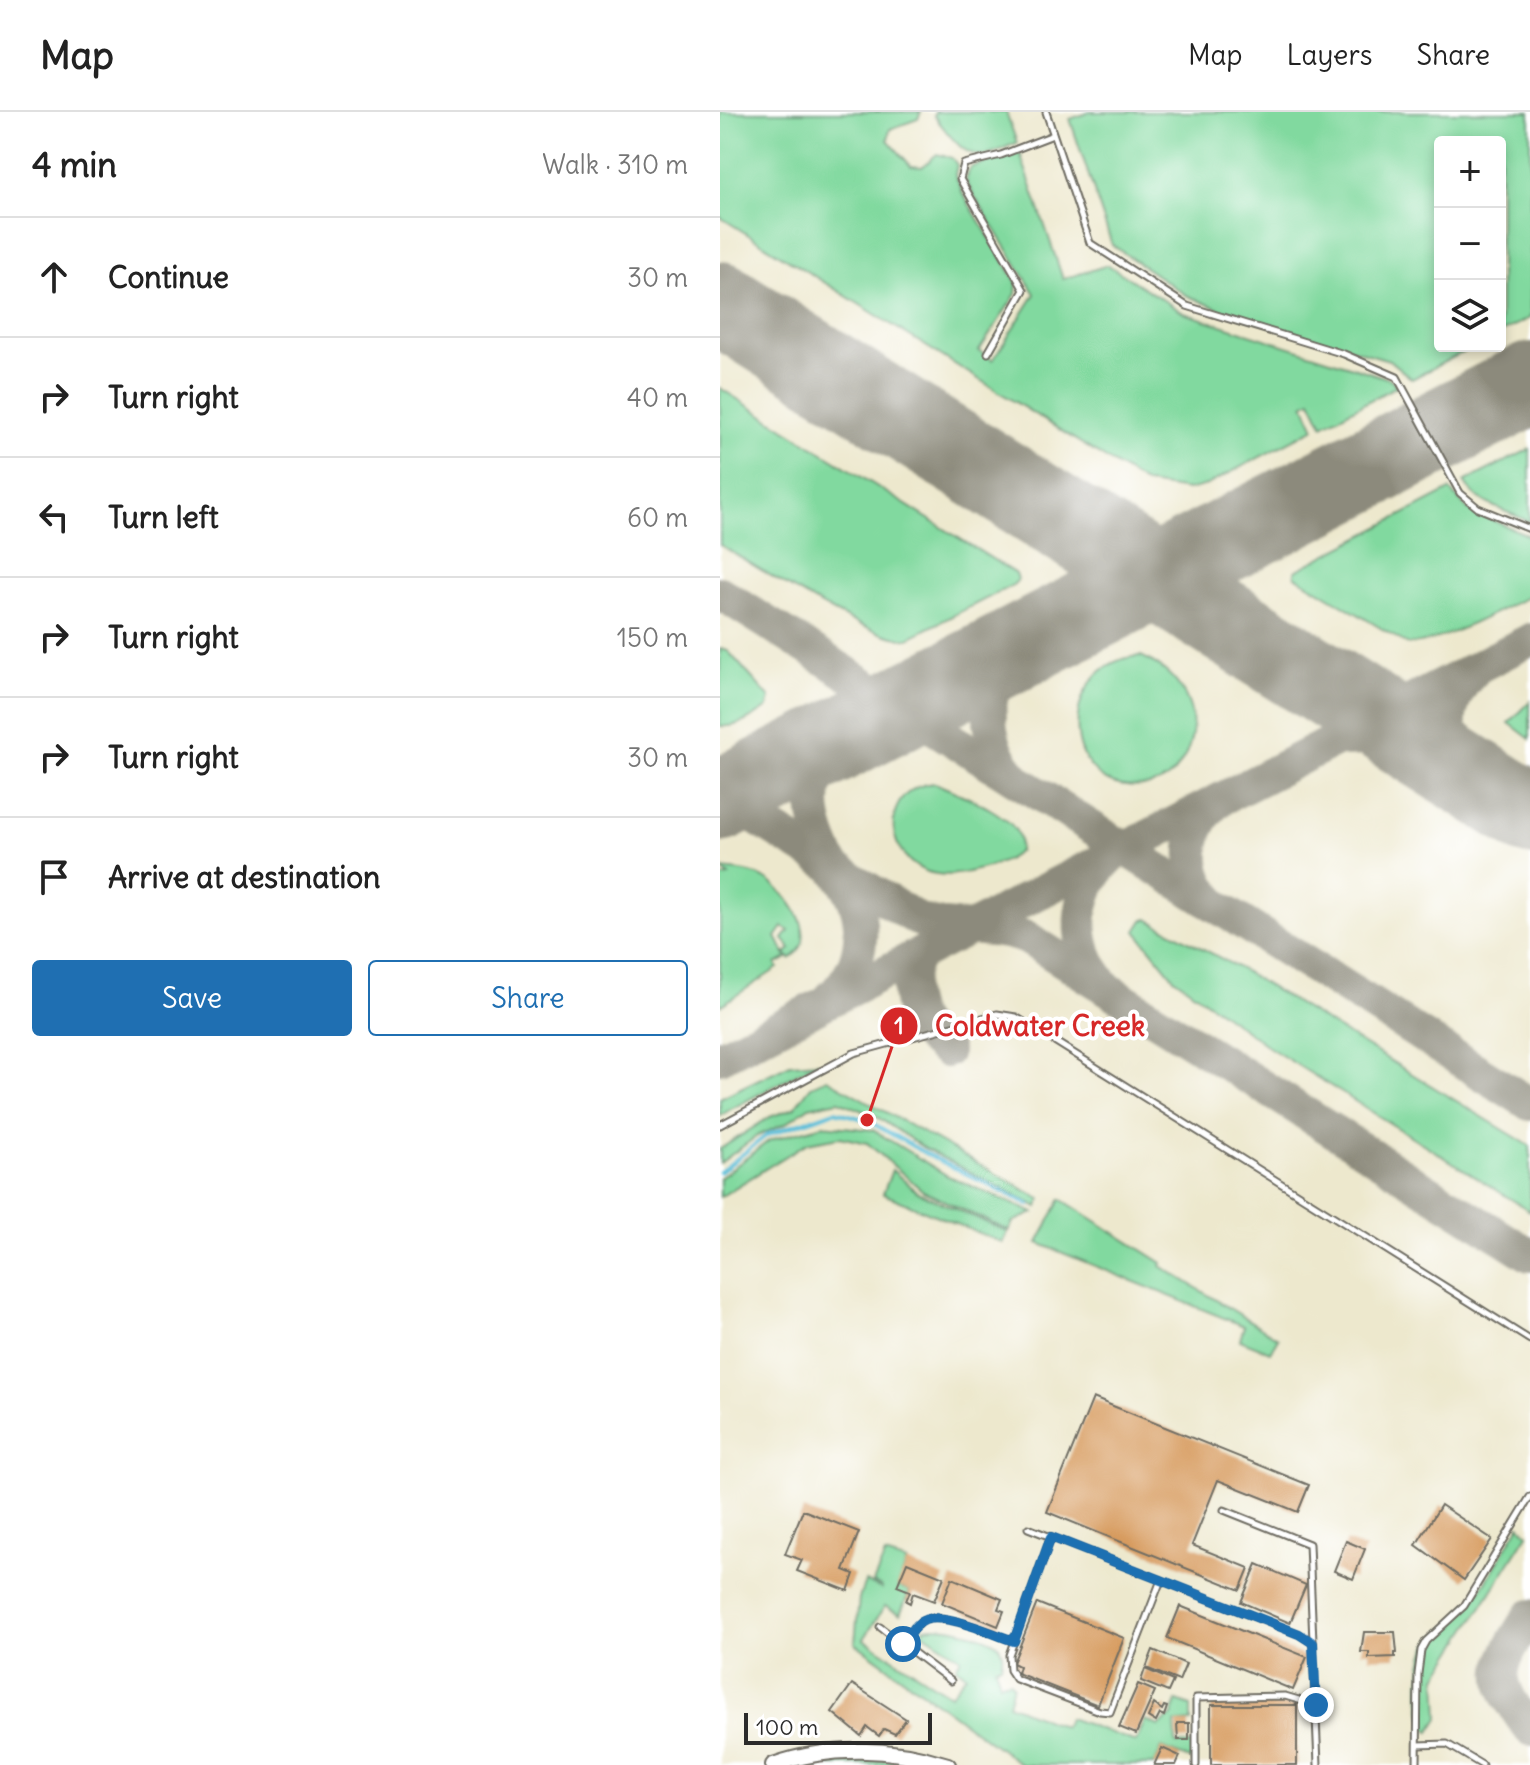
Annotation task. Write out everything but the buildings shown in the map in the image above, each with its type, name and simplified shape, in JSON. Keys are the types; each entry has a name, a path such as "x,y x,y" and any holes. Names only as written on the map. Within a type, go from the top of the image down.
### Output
{"street":[{"path":"773,1765 828,1752 865,1750 910,1755 948,1765"}],"lane":[{"path":"1046,112 1090,243 1187,306 1344,354 1397,377 1460,493 1478,508 1530,529"},
{"path":"988,353 1024,290 960,179 964,164 1001,155 1053,135"},
{"path":"720,1125 854,1053 997,1014 1016,1017 1530,1340"},
{"path":"1417,1765 1421,1650 1426,1641 1464,1606 1530,1497"},
{"path":"1224,1510 1309,1544 1318,1765"},
{"path":"1028,1528 1299,1634 1313,1643"},
{"path":"1051,1537 1009,1655 1010,1670 1016,1679 1110,1712 1161,1580"},
{"path":"903,1644 924,1620 942,1618 1014,1641"},
{"path":"880,1627 951,1681"},
{"path":"1196,1765 1196,1698 1285,1696 1316,1705"},
{"path":"1418,1745 1447,1744 1482,1765"}],"green space":[{"path":"720,112 921,112 918,119 890,129 888,140 911,166 922,167 937,154 952,158 957,165 955,175 963,194 1017,283 1016,294 979,351 993,360 1035,294 967,184 966,177 971,167 1020,153 1063,279 1108,265 1184,313 1390,379 1397,386 1323,425 1311,400 1304,404 1315,428 1207,485 1188,490 1146,484 720,217"},
{"path":"935,112 1006,112 1017,143 986,155 970,153 950,136 934,116"},
{"path":"1090,112 1530,112 1530,318 1506,330 1506,136 1434,136 1434,352 1464,352 1412,379 1389,360 1226,312 1186,295 1112,245 1070,119"},
{"path":"720,388 1016,574 1018,580 909,638 892,637 843,617 720,545"},
{"path":"1530,449 1530,522 1485,502 1464,482"},
{"path":"1450,490 1468,510 1530,536 1530,596 1451,633 1407,644 1295,576 1295,571"},
{"path":"720,649 728,651 770,698 768,707 740,724 720,726"},
{"path":"1141,656 1157,665 1181,688 1192,718 1192,733 1188,750 1168,777 1143,786 1115,784 1094,771 1082,751 1078,727 1081,702 1093,680 1113,663"},
{"path":"1530,702 1530,739 1509,723"},
{"path":"935,783 983,805 1007,821 1019,838 1019,851 996,864 952,874 925,871 911,862 895,836 897,808 905,796 917,787"},
{"path":"721,869 754,874 783,893 803,927 803,939 799,950 790,959 786,953 791,949 783,939 789,931 783,927 776,937 787,958 776,964 778,968 720,1006 720,878 729,876"},
{"path":"1148,919 1237,967 1530,1146 1530,1211 1270,1048 1174,978 1136,931 1143,920"},
{"path":"819,1062 720,1116 720,1098 790,1064"},
{"path":"827,1079 1041,1199 1038,1207 927,1150 877,1117 839,1101 809,1107 785,1124 757,1136 720,1163 720,1149 770,1117 794,1108 811,1086"},
{"path":"823,1125 873,1130 948,1176 1034,1213 1013,1222 1009,1231 923,1191 867,1143 840,1137 807,1143 720,1197 720,1178 770,1140"},
{"path":"892,1170 917,1192 1008,1232 1003,1243 883,1194"},
{"path":"1061,1199 1162,1263 1161,1266 1278,1338 1270,1352 1240,1340 1244,1326 1038,1243"},
{"path":"1520,1525 1528,1534 1437,1677 1439,1718 1430,1732 1422,1716 1420,1692 1427,1648 1435,1637 1467,1610"},
{"path":"885,1555 907,1562 898,1586 910,1591 900,1614 885,1606 864,1639 950,1695 966,1675 956,1667 961,1658 922,1632 925,1628 942,1627 985,1638 1002,1651 1001,1665 995,1667 1000,1683 1010,1681 1013,1685 1008,1704 1064,1727 1069,1718 1136,1742 1145,1720 1159,1726 1172,1716 1177,1701 1191,1706 1191,1722 1175,1723 1176,1744 1192,1744 1192,1760 1162,1748 1154,1765 1022,1765 855,1643 859,1598 865,1582 882,1589 873,1583"},
{"path":"890,1760 917,1765 829,1765 828,1761"}],"waterway":[{"path":"720,1172 767,1135 835,1111 867,1120 928,1155 1030,1205"}],"taxiway":[{"path":"720,593 1530,1104"},
{"path":"720,1057 1530,640"},
{"path":"1014,776 994,743 990,705 999,675 1023,644"},
{"path":"1474,671 1454,700 1450,730 1461,758 1483,785"},
{"path":"876,690 907,695 946,683"},
{"path":"835,868 820,836 816,819 815,787 820,772 842,743 901,707"},
{"path":"1347,740 1385,738 1425,748"},
{"path":"720,783 741,782 775,772"},
{"path":"720,796 917,919 1027,938 1530,1255"},
{"path":"1213,902 1197,878 1193,852 1199,826 1216,803"},
{"path":"1104,984 1086,954 1081,920 1088,888 1109,859"},
{"path":"830,998 852,968 860,936 855,902 836,871"},
{"path":"917,956 909,983 912,1009 925,1032 946,1051"},
{"path":"1530,1616 1510,1649 1503,1672 1508,1696 1530,1729"}],"runway":[{"path":"720,303 1530,814"},
{"path":"720,801 1530,384"}],"place":[{"name":"Coldwater Creek","path":"867,1120"}],"route":[{"path":"903,1644 924,1620 942,1618 1014,1641 1051,1537 1299,1634 1313,1643 1316,1705"}]}
